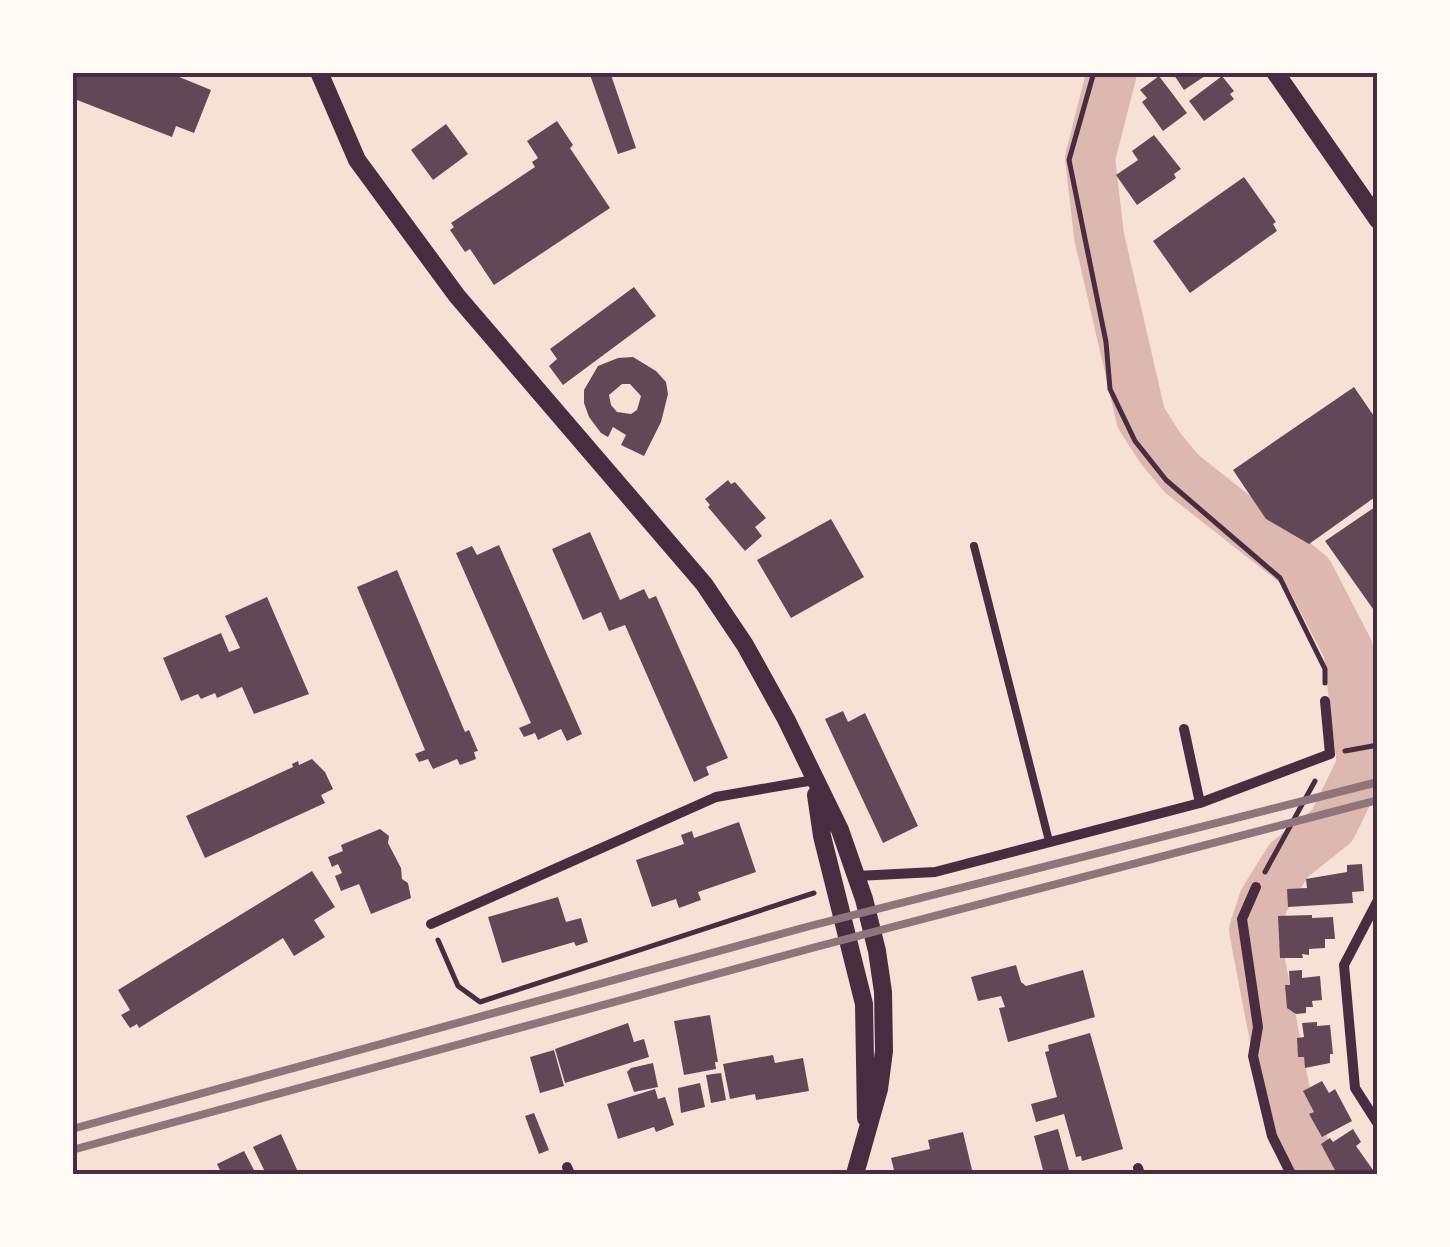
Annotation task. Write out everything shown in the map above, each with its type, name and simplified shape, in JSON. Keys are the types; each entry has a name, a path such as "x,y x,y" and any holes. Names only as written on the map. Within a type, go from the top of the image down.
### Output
{"street":[{"path":"319,72 357,160 457,296 704,584 745,645 786,719 840,830 877,951 883,992 884,1051 879,1090 855,1174"},
{"path":"1276,72 1378,220"},
{"path":"857,876 936,872 1200,803 1330,754 1325,700"},
{"path":"1184,729 1200,803"},
{"path":"814,780 822,836 864,1004 867,1128"},
{"path":"431,924 716,797 814,780"},
{"path":"1256,888 1242,918 1258,1028 1253,1056 1272,1136 1291,1174"},
{"path":"1378,900 1344,965 1355,1088 1378,1124"}],"lane":[{"path":"974,546 1049,841"}],"path":[{"path":"1094,72 1069,160 1106,342 1110,389 1134,441 1166,480 1280,578 1325,668 1325,700"},
{"path":"1256,888 1330,754 1378,745"},
{"path":"431,924 458,986 480,1002 835,886"}],"building":[{"path":"72,72 167,72 211,90 194,133 176,126 172,137 72,98"},
{"path":"589,72 610,72 636,148 618,154"},
{"path":"1172,72 1211,72 1184,90"},
{"path":"1159,76 1187,113 1163,131 1142,102 1147,98 1140,90"},
{"path":"1222,76 1234,91 1230,94 1234,99 1204,121 1189,101"},
{"path":"557,121 610,208 494,285 470,249 465,252 450,230 454,227 451,223 535,167 532,162 538,158 527,141"},
{"path":"446,124 468,154 433,180 411,150"},
{"path":"1154,135 1181,169 1174,174 1176,178 1137,205 1116,175 1138,160 1132,151"},
{"path":"1244,177 1276,222 1273,224 1277,231 1190,293 1153,241"},
{"path":"634,287 656,316 563,385 549,366 557,359 550,349"},
{"path":"633,357 666,382 668,394 661,422 644,456 621,445 626,435 613,427 608,437 601,433 584,403 584,390 598,366","holes":["622,384 630,384 641,396 637,410 631,414 617,412 609,395"]},
{"path":"1354,387 1378,422 1378,495 1309,544 1266,519 1233,470"},
{"path":"728,480 731,484 735,482 766,518 755,527 762,536 745,551 705,499"},
{"path":"1378,505 1378,616 1325,541"},
{"path":"831,519 864,577 791,618 757,560"},
{"path":"590,532 620,600 644,589 649,599 656,596 728,758 706,767 709,775 694,782 625,625 609,631 601,612 583,620 552,549"},
{"path":"499,545 582,734 567,741 561,729 538,740 535,733 524,737 519,728 531,723 456,553 472,546 477,555"},
{"path":"397,570 465,732 469,730 478,751 474,752 476,759 460,765 457,759 433,769 428,759 419,762 415,754 425,750 357,587"},
{"path":"267,597 309,694 254,714 242,687 217,698 215,693 201,699 198,694 181,701 163,658 221,633 229,652 240,648 225,616"},
{"path":"843,711 848,722 865,713 918,826 883,843 825,719"},
{"path":"312,759 325,772 333,789 321,795 325,803 205,858 186,816 293,767 298,761 299,765"},
{"path":"739,822 756,872 698,892 701,900 679,908 676,899 652,907 636,860 684,844 681,835 692,831 694,838"},
{"path":"380,829 389,836 388,843 401,868 402,879 408,883 411,898 371,914 359,884 341,891 335,876 342,873 338,864 332,867 328,857 343,851 341,845"},
{"path":"1362,864 1364,891 1352,892 1353,903 1288,907 1287,889 1307,888 1306,879 1347,872 1347,865"},
{"path":"312,871 335,907 314,920 325,937 294,956 283,938 139,1028 137,1024 130,1028 121,1015 130,1010 118,990"},
{"path":"558,897 566,922 581,918 588,942 576,946 574,942 502,963 488,917"},
{"path":"1278,916 1333,917 1335,939 1325,939 1325,948 1309,949 1309,955 1302,954 1303,958 1280,958"},
{"path":"1016,965 1026,986 1083,970 1095,1017 1008,1042 999,1008 1005,1007 1001,996 978,1001 971,977"},
{"path":"1302,970 1302,978 1320,976 1322,1000 1312,1001 1313,1007 1306,1007 1306,1013 1296,1014 1287,1008 1285,985 1290,985 1289,971"},
{"path":"710,1015 716,1069 684,1075 674,1021"},
{"path":"1317,1022 1317,1026 1330,1025 1333,1054 1330,1063 1305,1068 1304,1057 1298,1057 1297,1038 1304,1037 1302,1023"},
{"path":"628,1023 634,1042 644,1039 649,1057 565,1083 555,1049"},
{"path":"1090,1033 1123,1149 1082,1161 1081,1156 1076,1157 1064,1114 1036,1122 1031,1104 1057,1097 1045,1052 1049,1051 1048,1045"},
{"path":"554,1050 564,1086 540,1093 530,1057"},
{"path":"773,1055 775,1063 803,1058 809,1091 756,1100 755,1094 730,1099 723,1064"},
{"path":"653,1063 658,1087 634,1092 627,1072"},
{"path":"721,1073 726,1100 711,1103 706,1075"},
{"path":"1322,1081 1329,1093 1335,1089 1352,1121 1322,1137 1309,1114 1314,1112 1303,1091"},
{"path":"700,1083 705,1107 681,1113 678,1088"},
{"path":"655,1089 658,1099 665,1097 674,1125 618,1139 607,1104"},
{"path":"534,1113 549,1150 539,1154 525,1116"},
{"path":"1058,1129 1070,1174 1044,1174 1034,1136"},
{"path":"1353,1129 1361,1142 1356,1146 1373,1170 1366,1174 1337,1174 1321,1144 1330,1138 1333,1142"},
{"path":"963,1132 973,1174 895,1174 891,1158 930,1149 928,1140"},
{"path":"281,1134 298,1172 266,1174 253,1147"},
{"path":"244,1151 256,1174 222,1174 217,1164"}],"waterway":[{"path":"1112,72 1090,158 1099,236 1141,418 1182,474 1309,574 1348,649 1362,765 1332,826 1289,860 1264,900 1254,930 1285,1092 1296,1130 1317,1174"}],"railway":[{"path":"72,1129 810,926 1378,782"},
{"path":"72,1150 812,948 1378,800"}]}
